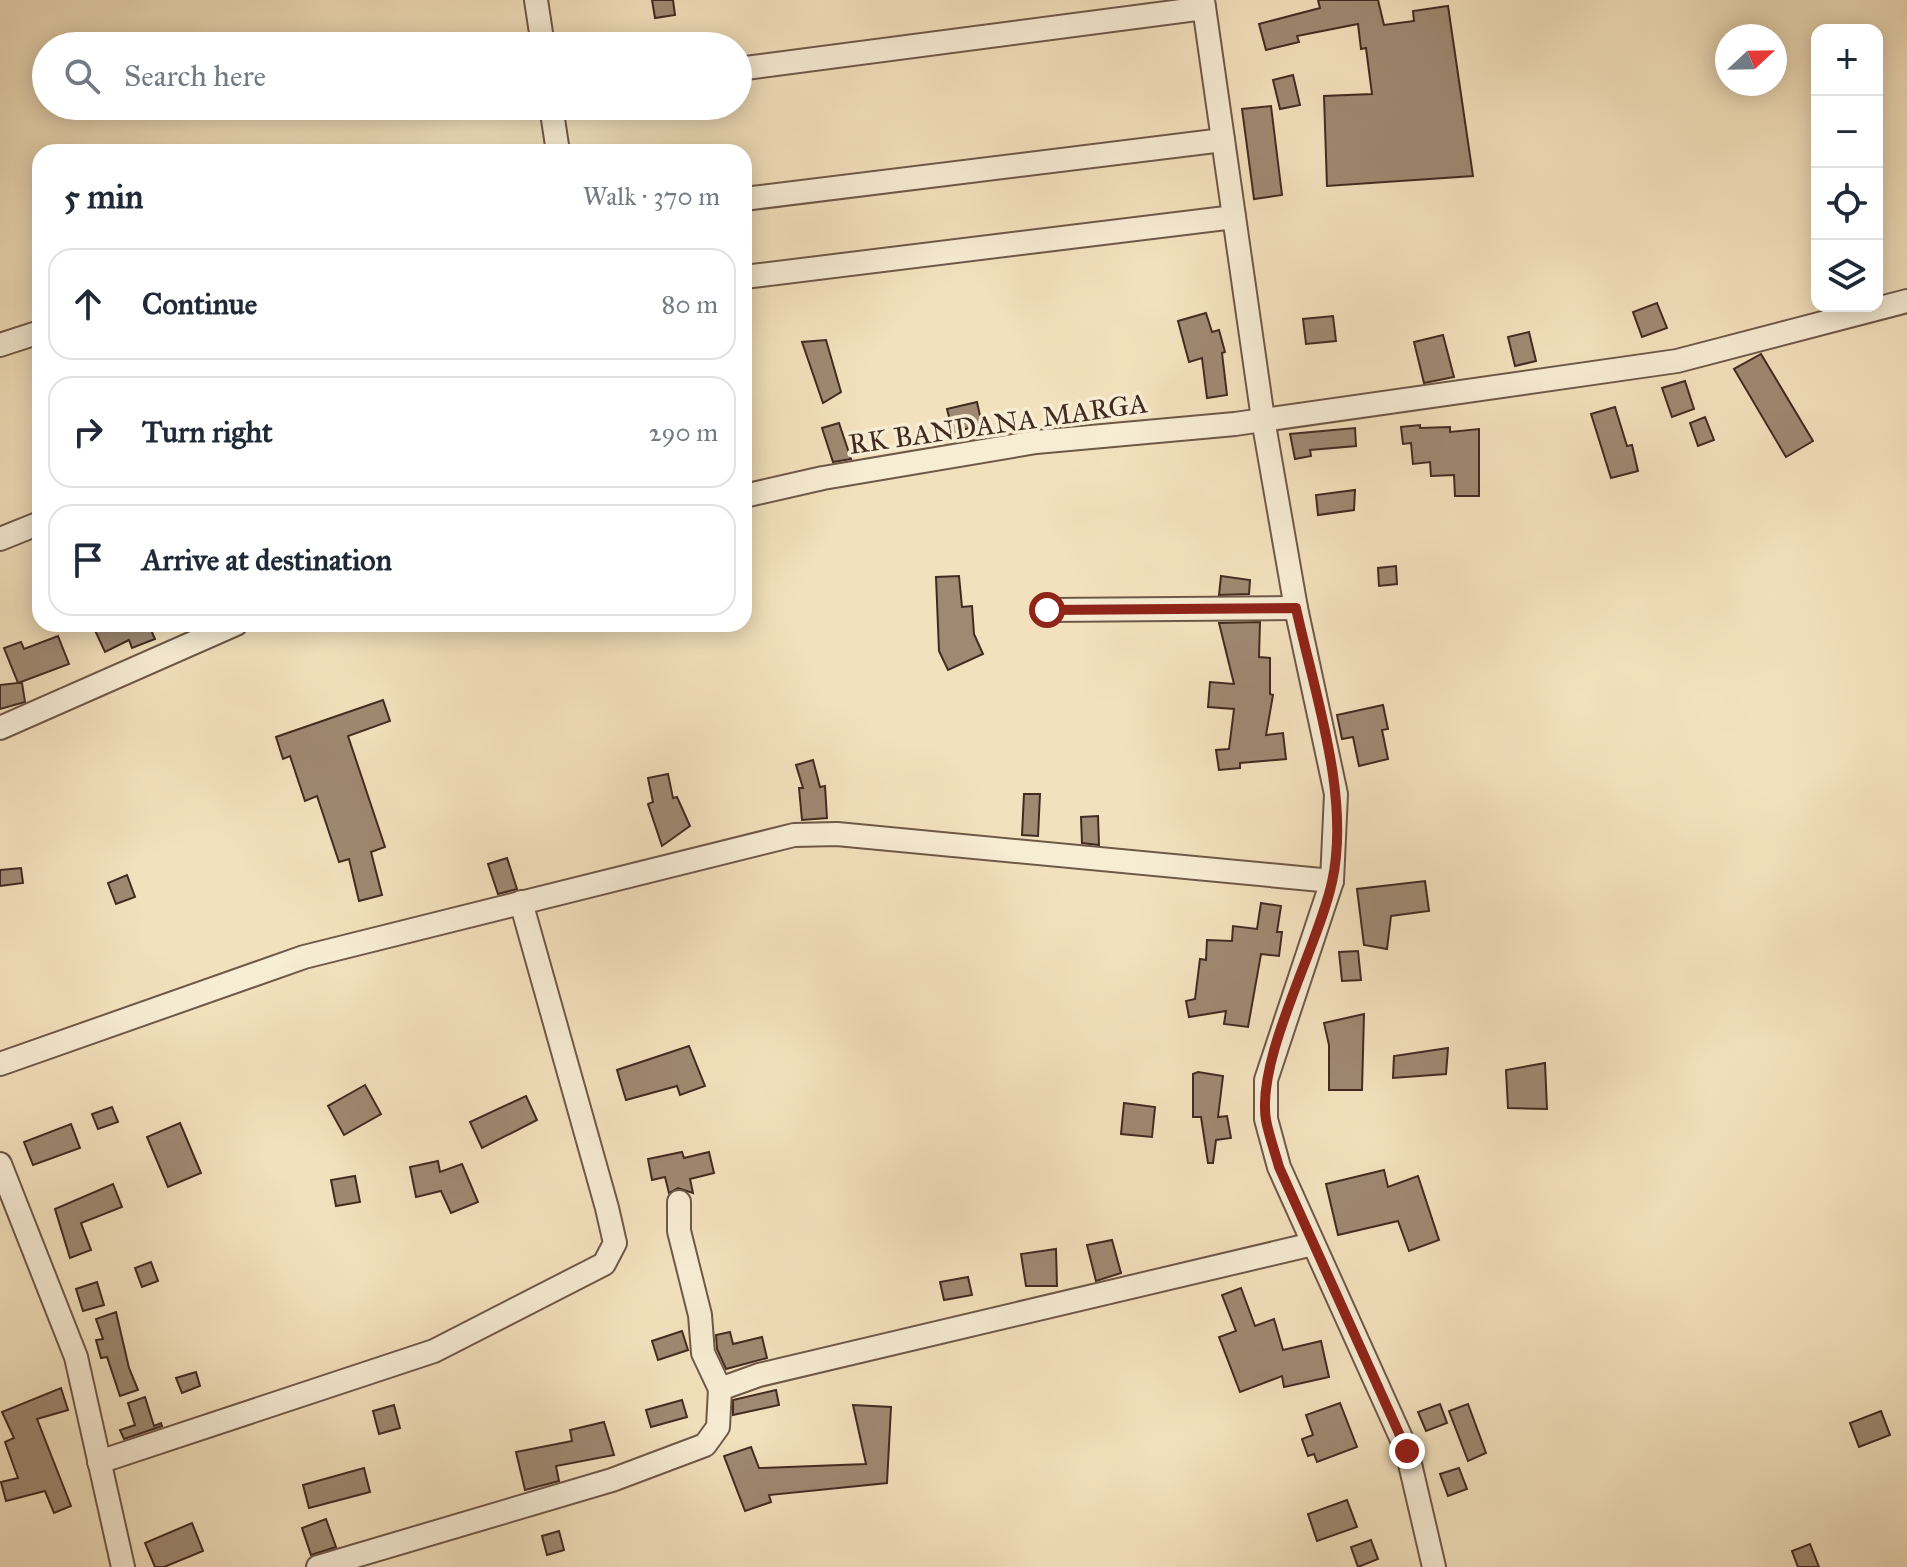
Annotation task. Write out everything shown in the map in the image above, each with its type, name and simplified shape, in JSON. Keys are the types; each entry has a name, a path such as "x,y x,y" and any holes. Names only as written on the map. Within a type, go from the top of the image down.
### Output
{"street":[{"path":"536,0 541,32"},
{"path":"752,67 1203,4 1263,419 1296,608 1336,794 1332,881 1266,1080 1266,1119 1279,1167 1407,1451 1434,1567"},
{"path":"553,120 557,144"},
{"path":"752,198 1223,140"},
{"path":"752,276 1234,217"},
{"name":"RK BANDANA MARGA","path":"752,494 823,478 1036,442 1263,419 1677,361 1907,301"},
{"path":"0,345 32,335"},
{"path":"0,539 32,526"},
{"path":"1047,610 1296,608"},
{"path":"0,728 218,632"},
{"path":"0,1064 304,957 794,835 837,834 1332,881"},
{"path":"99,1462 434,1351 604,1264 615,1243 607,1208 521,902"},
{"path":"0,1164 76,1357 123,1567"},
{"path":"318,1567 612,1480 705,1445 718,1427 720,1389 703,1353 700,1315 679,1231 679,1202"},
{"path":"720,1389 759,1375 1313,1244"}],"building":[{"path":"652,0 673,0 675,15 655,18"},
{"path":"1318,0 1378,0 1384,25 1414,21 1413,11 1448,6 1473,176 1327,186 1324,96 1372,94 1366,48 1361,49 1358,24 1297,36 1299,42 1266,50 1259,24 1320,8"},
{"path":"1293,75 1300,105 1280,109 1273,80"},
{"path":"1271,106 1282,195 1254,199 1242,109"},
{"path":"1657,303 1667,328 1642,337 1633,312"},
{"path":"1206,313 1212,332 1219,330 1225,352 1222,353 1227,395 1207,398 1202,358 1189,362 1178,321"},
{"path":"1333,316 1336,341 1306,344 1303,319"},
{"path":"1529,332 1536,361 1515,366 1508,337"},
{"path":"1443,335 1454,377 1424,383 1414,342"},
{"path":"826,340 841,392 823,403 802,342"},
{"path":"1761,354 1813,441 1786,457 1734,369"},
{"path":"1685,381 1694,409 1672,417 1662,388"},
{"path":"977,402 982,425 953,432 947,409"},
{"path":"1615,407 1627,446 1632,445 1638,471 1611,478 1591,414"},
{"path":"1705,417 1714,440 1698,446 1690,423"},
{"path":"839,423 851,459 833,462 822,428"},
{"path":"1420,425 1420,428 1450,427 1450,432 1479,429 1479,496 1455,496 1454,475 1431,476 1430,462 1413,464 1411,443 1403,444 1401,427"},
{"path":"1355,428 1356,446 1310,450 1311,456 1295,459 1290,434"},
{"path":"1355,490 1354,510 1318,515 1316,495"},
{"path":"1396,566 1397,584 1379,586 1378,568"},
{"path":"959,576 962,607 972,606 974,634 983,654 948,670 939,651 936,577"},
{"path":"1221,576 1250,580 1249,594 1219,595"},
{"path":"1260,622 1259,657 1270,658 1270,694 1273,695 1266,735 1283,733 1286,759 1240,763 1240,768 1219,770 1216,750 1229,749 1234,709 1208,707 1210,682 1234,684 1219,623"},
{"path":"96,632 152,632 155,639 132,648 129,640 105,652"},
{"path":"58,636 69,664 18,683 4,648 21,642 24,649"},
{"path":"22,683 25,702 0,709 0,685"},
{"path":"383,700 390,721 348,736 385,847 371,852 382,895 359,901 349,859 339,862 317,796 305,801 290,756 283,759 276,737"},
{"path":"1383,705 1388,729 1382,730 1388,759 1359,766 1353,737 1342,739 1337,715"},
{"path":"813,760 820,787 825,786 827,818 802,820 799,788 803,788 796,765"},
{"path":"668,774 673,798 677,797 690,826 662,846 648,804 653,802 648,778"},
{"path":"1024,794 1040,794 1038,836 1022,835"},
{"path":"1098,816 1099,845 1082,843 1081,817"},
{"path":"507,858 517,889 498,894 488,864"},
{"path":"21,868 23,883 0,886 0,870"},
{"path":"127,875 135,897 116,904 108,883"},
{"path":"1425,881 1429,911 1391,916 1387,949 1364,945 1357,889"},
{"path":"1261,903 1281,906 1277,932 1282,932 1279,956 1261,954 1248,1027 1224,1024 1226,1011 1189,1017 1186,1001 1195,999 1200,959 1206,960 1207,940 1232,941 1233,926 1257,929"},
{"path":"1358,951 1361,980 1342,981 1339,952"},
{"path":"1364,1014 1362,1090 1329,1090 1329,1045 1324,1023"},
{"path":"689,1046 705,1086 680,1095 677,1086 626,1100 617,1070"},
{"path":"1448,1048 1446,1074 1393,1078 1394,1056"},
{"path":"1545,1063 1547,1109 1508,1108 1506,1070"},
{"path":"1193,1074 1223,1076 1218,1117 1227,1116 1231,1138 1216,1140 1213,1163 1208,1163 1201,1117 1193,1117"},
{"path":"365,1085 381,1114 344,1135 328,1106"},
{"path":"526,1096 537,1120 482,1148 470,1122"},
{"path":"1124,1103 1155,1107 1152,1137 1121,1134"},
{"path":"112,1107 118,1122 98,1129 92,1114"},
{"path":"180,1123 201,1173 168,1187 147,1137"},
{"path":"71,1124 80,1148 33,1165 24,1142"},
{"path":"682,1152 684,1158 709,1152 714,1173 690,1179 693,1193 678,1188 669,1193 665,1177 652,1180 648,1159"},
{"path":"438,1161 440,1172 462,1164 478,1202 451,1213 441,1191 416,1197 410,1167"},
{"path":"1384,1170 1388,1187 1418,1176 1439,1240 1409,1251 1398,1221 1338,1235 1326,1184"},
{"path":"355,1176 360,1202 336,1206 331,1180"},
{"path":"113,1184 122,1207 81,1223 91,1250 70,1258 55,1209"},
{"path":"1112,1240 1121,1273 1096,1281 1087,1245"},
{"path":"1056,1249 1057,1286 1026,1286 1021,1254"},
{"path":"151,1262 158,1281 142,1287 135,1268"},
{"path":"968,1277 972,1295 944,1300 940,1282"},
{"path":"97,1282 104,1305 83,1311 76,1289"},
{"path":"1241,1288 1255,1326 1274,1319 1283,1350 1321,1341 1329,1377 1284,1387 1282,1376 1240,1392 1219,1337 1236,1331 1222,1295"},
{"path":"116,1312 129,1368 138,1390 120,1396 107,1357 101,1358 96,1340 103,1339 96,1319"},
{"path":"682,1331 688,1350 658,1360 652,1341"},
{"path":"730,1332 733,1344 762,1337 767,1358 726,1369 717,1349 716,1335"},
{"path":"196,1372 200,1386 182,1393 176,1378"},
{"path":"61,1388 68,1410 37,1419 71,1506 54,1513 45,1491 6,1501 1,1482 18,1478 5,1442 14,1438 2,1412"},
{"path":"776,1390 779,1405 733,1415 733,1400"},
{"path":"145,1397 154,1426 161,1423 162,1426 124,1439 120,1430 135,1425 128,1403"},
{"path":"682,1400 687,1417 651,1427 646,1410"},
{"path":"1340,1403 1357,1447 1317,1462 1314,1454 1308,1456 1302,1439 1313,1435 1306,1415"},
{"path":"1440,1404 1447,1423 1426,1431 1418,1412"},
{"path":"1468,1404 1486,1453 1468,1461 1449,1411"},
{"path":"394,1405 400,1428 379,1434 373,1411"},
{"path":"853,1405 891,1407 887,1483 769,1495 771,1502 745,1511 724,1456 751,1447 759,1468 866,1464"},
{"path":"1881,1411 1890,1435 1859,1447 1850,1423"},
{"path":"604,1422 614,1455 556,1466 559,1481 525,1490 516,1452 572,1441 570,1430"},
{"path":"364,1468 370,1492 309,1508 303,1485"},
{"path":"1459,1468 1467,1489 1448,1496 1440,1474"},
{"path":"1347,1500 1357,1527 1317,1541 1308,1514"},
{"path":"326,1519 336,1547 311,1555 302,1528"},
{"path":"192,1523 203,1551 164,1567 155,1567 145,1543"},
{"path":"559,1531 564,1550 547,1555 542,1536"},
{"path":"1371,1540 1378,1559 1358,1567 1351,1547"},
{"path":"1810,1544 1819,1567 1798,1567 1792,1551"}],"route":[{"path":"1047,610 1296,608 1336,794 1335,834 1332,881 1266,1080 1266,1119 1279,1167 1407,1451"}]}
